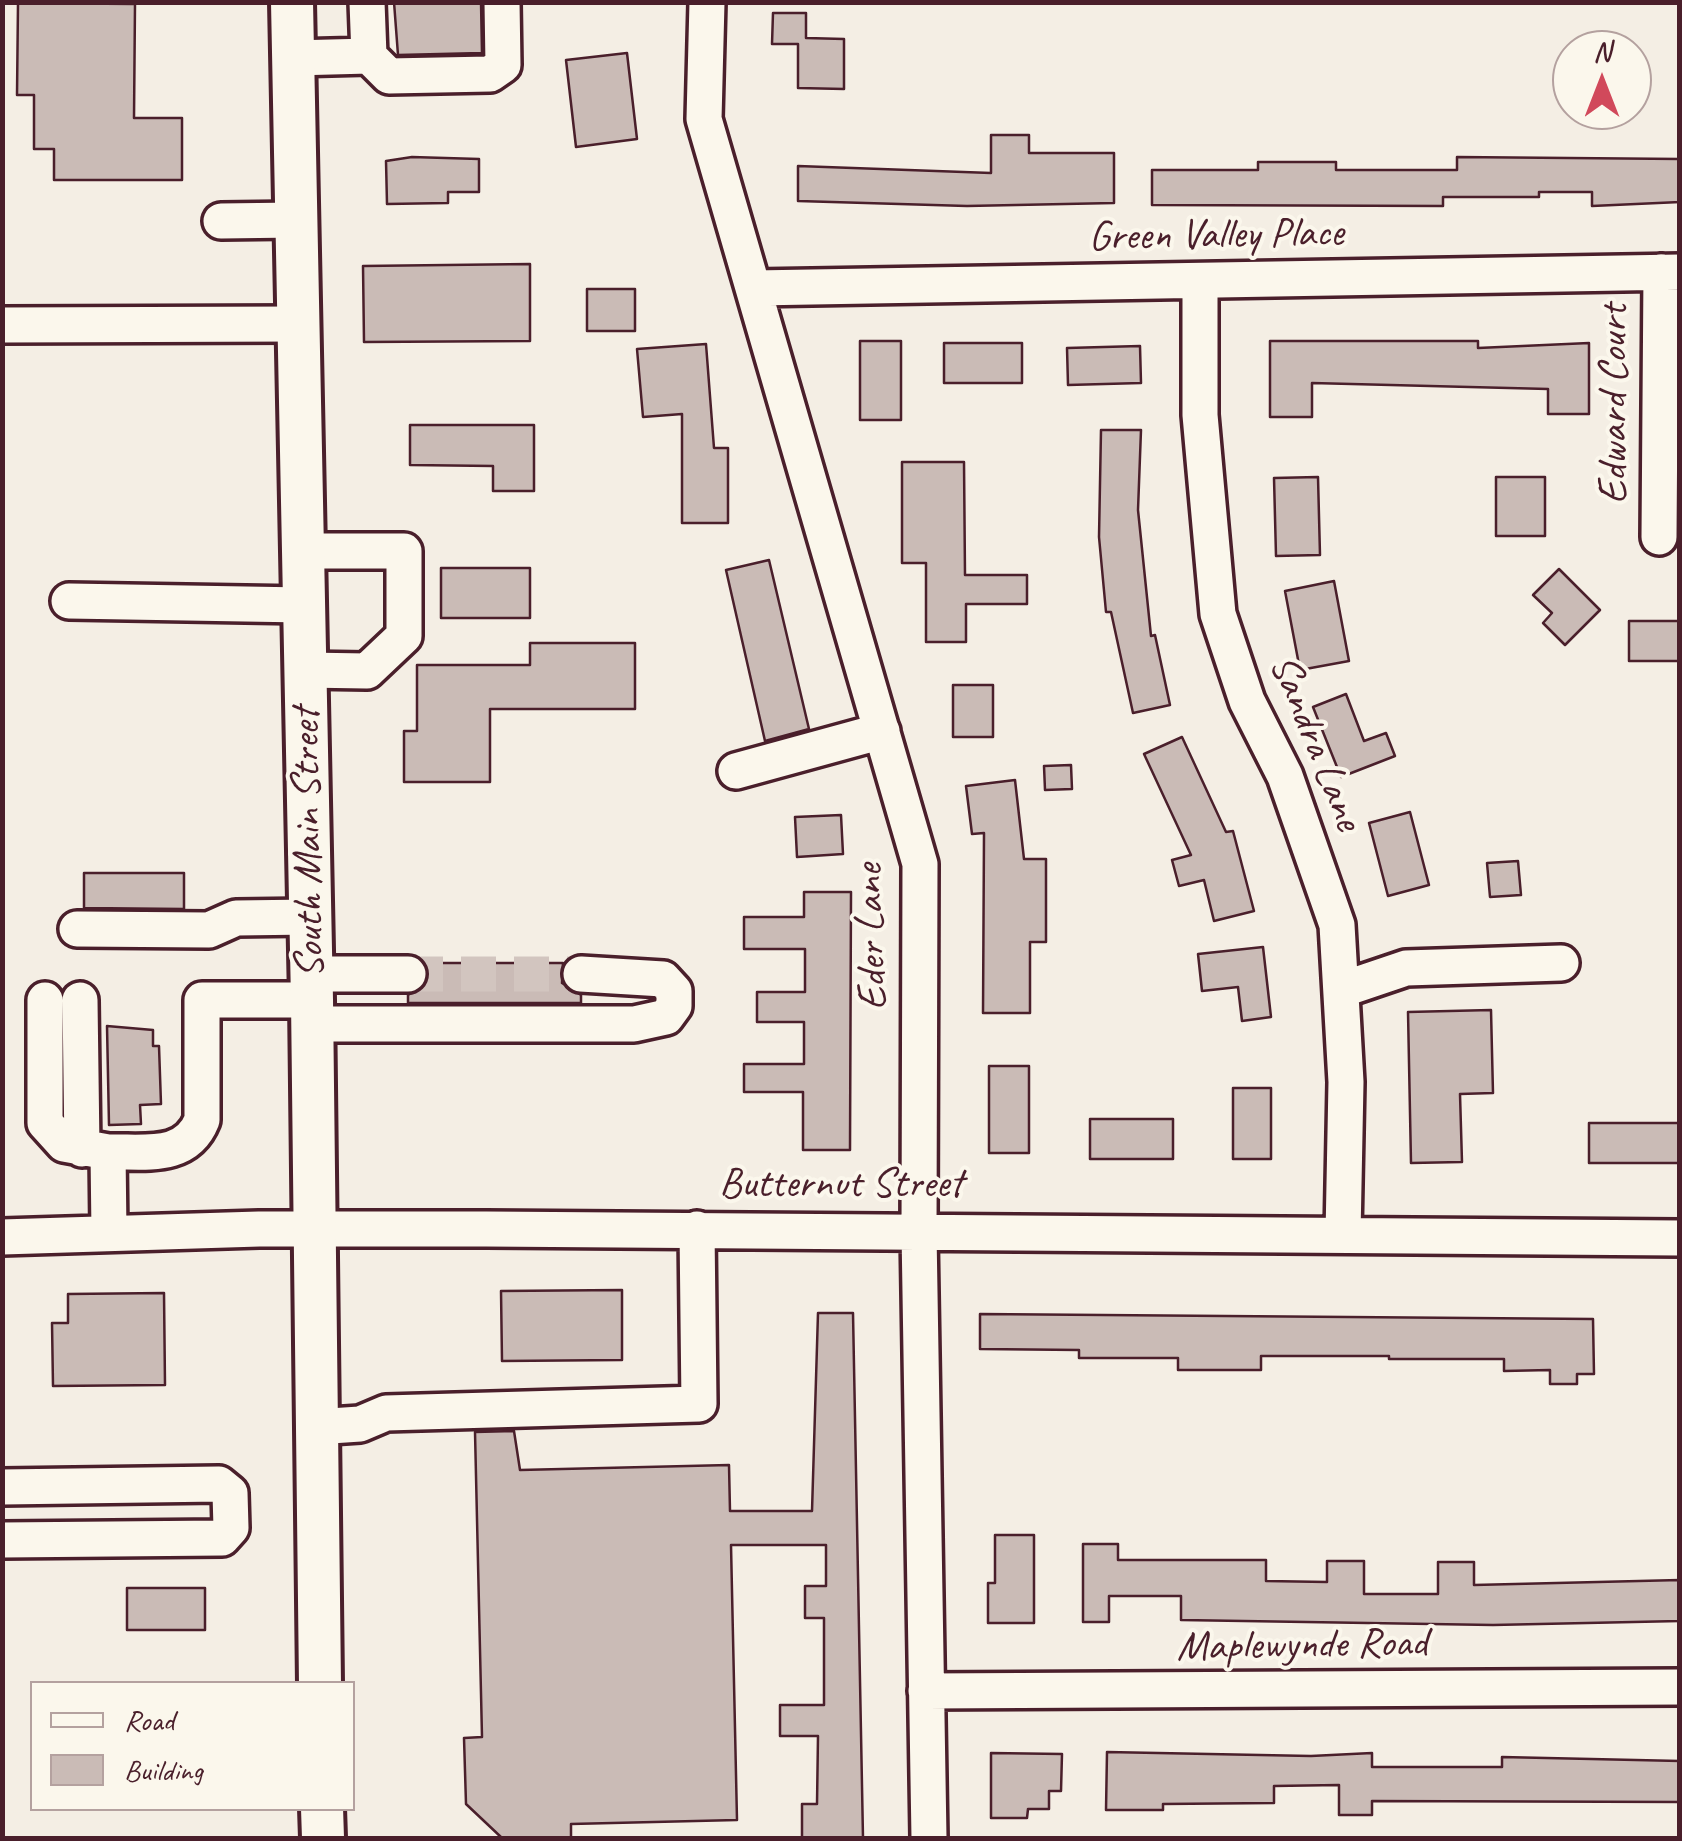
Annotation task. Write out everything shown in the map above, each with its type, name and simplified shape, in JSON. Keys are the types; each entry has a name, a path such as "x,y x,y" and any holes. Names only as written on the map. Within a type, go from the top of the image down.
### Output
{"main road":[{"name":"South Main Street","path":"292,2 312,999 320,1681"},
{"path":"322,1811 322,1838"}],"street":[{"path":"367,2 369,56 389,76 490,74 503,65 502,2"},
{"name":"Eder Lane","path":"707,2 704,120 920,864 918,1232 929,1838"},
{"path":"293,58 369,56"},
{"path":"221,221 296,220"},
{"name":"Green Valley Place","path":"754,288 1670,272"},
{"name":"Edward Court","path":"1659,537 1670,272"},
{"name":"Sandra Lane","path":"1200,282 1200,414 1218,614 1247,701 1286,776 1337,925 1346,1082 1343,1236"},
{"path":"2,325 298,324"},
{"path":"304,551 404,551 404,636 367,671 306,670"},
{"path":"69,601 304,605"},
{"path":"736,771 882,732"},
{"path":"77,929 209,930 236,918 310,917"},
{"path":"1341,990 1406,968 1561,963"},
{"path":"312,999 408,974"},
{"path":"95,1150 167,1151 196,1135 202,1120 202,1000 312,999 582,1025 651,1022 666,1017 674,1006 674,991 663,978 581,974"},
{"path":"63,1000 109,1233"},
{"name":"Butternut Street","path":"2,1237 313,1229 697,1229 1680,1238"},
{"path":"315,1428 422,1411 699,1404 697,1229"},
{"path":"2,1487 219,1484 230,1494 231,1528 222,1538 2,1540"},
{"name":"Maplewynde Road","path":"926,1692 1680,1687"}],"building":[{"path":"394,2 481,2 482,53 398,55"},
{"path":"18,3 135,4 134,118 182,118 182,180 54,180 54,149 34,149 34,95 17,95"},
{"path":"773,13 806,13 806,38 844,39 844,89 798,88 798,44 772,44"},
{"path":"627,53 637,139 576,147 566,60"},
{"path":"991,135 1029,135 1029,153 1114,153 1114,203 967,206 798,201 798,166 991,173"},
{"path":"412,157 479,159 479,192 448,192 448,203 387,204 386,161"},
{"path":"1457,157 1680,159 1680,202 1592,206 1592,192 1539,192 1539,197 1443,197 1443,206 1152,205 1152,170 1258,170 1258,162 1336,162 1336,170 1457,170"},
{"path":"530,264 530,341 364,342 363,266"},
{"path":"587,289 635,289 635,331 587,331"},
{"path":"860,341 901,341 901,420 860,420"},
{"path":"1270,341 1478,341 1478,348 1589,343 1589,414 1548,414 1548,389 1312,383 1312,417 1270,417"},
{"path":"944,343 1022,343 1022,383 944,383"},
{"path":"706,344 714,448 728,448 728,523 682,523 682,414 643,417 637,349"},
{"path":"1140,346 1141,383 1068,385 1067,348"},
{"path":"410,425 534,425 534,491 493,491 493,466 410,465"},
{"path":"1101,430 1141,430 1138,510 1151,636 1155,635 1170,705 1133,713 1111,612 1106,612 1099,537"},
{"path":"902,462 964,462 965,575 1027,575 1027,604 966,604 966,642 926,642 926,563 902,563"},
{"path":"1318,477 1320,555 1276,556 1274,478"},
{"path":"1496,477 1545,477 1545,536 1496,536"},
{"path":"769,560 809,729 765,741 726,570"},
{"path":"441,568 530,568 530,618 441,618"},
{"path":"1559,569 1600,610 1565,645 1543,623 1552,613 1533,595"},
{"path":"1334,581 1349,661 1300,670 1285,591"},
{"path":"1629,621 1680,621 1680,661 1629,661"},
{"path":"530,643 635,643 635,709 490,709 490,782 404,782 404,731 417,731 417,665 530,665"},
{"path":"953,685 993,685 993,737 953,737"},
{"path":"1346,694 1364,741 1386,733 1395,756 1341,777 1313,707"},
{"path":"1182,737 1226,832 1233,831 1254,911 1214,921 1204,880 1179,886 1172,860 1191,855 1144,754"},
{"path":"1071,765 1072,789 1045,790 1044,766"},
{"path":"1015,780 1024,859 1046,859 1046,942 1030,942 1030,1013 983,1013 984,833 972,834 966,786"},
{"path":"1410,812 1429,885 1388,896 1369,823"},
{"path":"841,815 843,854 797,857 795,817"},
{"path":"1518,861 1521,895 1490,897 1487,863"},
{"path":"84,873 184,873 184,909 84,908"},
{"path":"804,892 851,892 850,1150 803,1150 803,1092 744,1092 744,1064 804,1064 804,1022 757,1022 757,992 805,992 805,949 744,949 744,917 804,917"},
{"path":"1263,947 1271,1017 1242,1021 1238,987 1202,991 1198,954"},
{"path":"426,963 563,963 562,983 581,995 581,1003 408,1003 408,995 427,984"},
{"path":"1491,1010 1493,1093 1460,1094 1462,1162 1411,1163 1408,1012"},
{"path":"107,1026 153,1030 153,1046 159,1046 161,1104 140,1105 141,1124 109,1125"},
{"path":"989,1066 1029,1066 1029,1153 989,1153"},
{"path":"1233,1088 1271,1088 1271,1159 1233,1159"},
{"path":"1090,1119 1173,1119 1173,1159 1090,1159"},
{"path":"1589,1123 1680,1123 1680,1163 1589,1163"},
{"path":"622,1290 622,1360 502,1361 501,1291"},
{"path":"164,1293 165,1385 53,1386 52,1323 68,1323 68,1294"},
{"path":"818,1313 853,1313 863,1838 802,1838 802,1804 817,1804 818,1736 780,1736 780,1705 824,1705 824,1618 805,1618 805,1586 826,1586 826,1545 731,1545 737,1820 571,1824 571,1838 502,1838 466,1804 464,1738 482,1737 475,1432 514,1431 520,1470 729,1465 730,1511 812,1511"},
{"path":"980,1314 1593,1319 1594,1374 1577,1374 1577,1384 1550,1384 1550,1370 1504,1371 1504,1359 1389,1356 1261,1356 1261,1370 1178,1370 1178,1358 1079,1358 1079,1350 980,1349"},
{"path":"995,1535 1034,1535 1034,1623 988,1623 988,1583 995,1583"},
{"path":"1083,1544 1118,1544 1118,1560 1266,1560 1266,1581 1327,1582 1327,1561 1364,1561 1364,1594 1438,1594 1438,1562 1474,1562 1474,1585 1680,1580 1680,1621 1493,1625 1181,1620 1181,1596 1109,1596 1109,1622 1083,1622"},
{"path":"127,1588 205,1588 205,1630 127,1630"},
{"path":"1107,1752 1311,1756 1372,1753 1372,1767 1502,1767 1502,1757 1680,1761 1680,1802 1372,1801 1372,1815 1339,1815 1339,1785 1274,1786 1274,1803 1163,1804 1163,1810 1106,1810"},
{"path":"991,1753 1062,1754 1061,1791 1049,1791 1049,1809 1028,1809 1027,1818 991,1818"}],"tunnel":[{"path":"408,974 581,974"}]}
